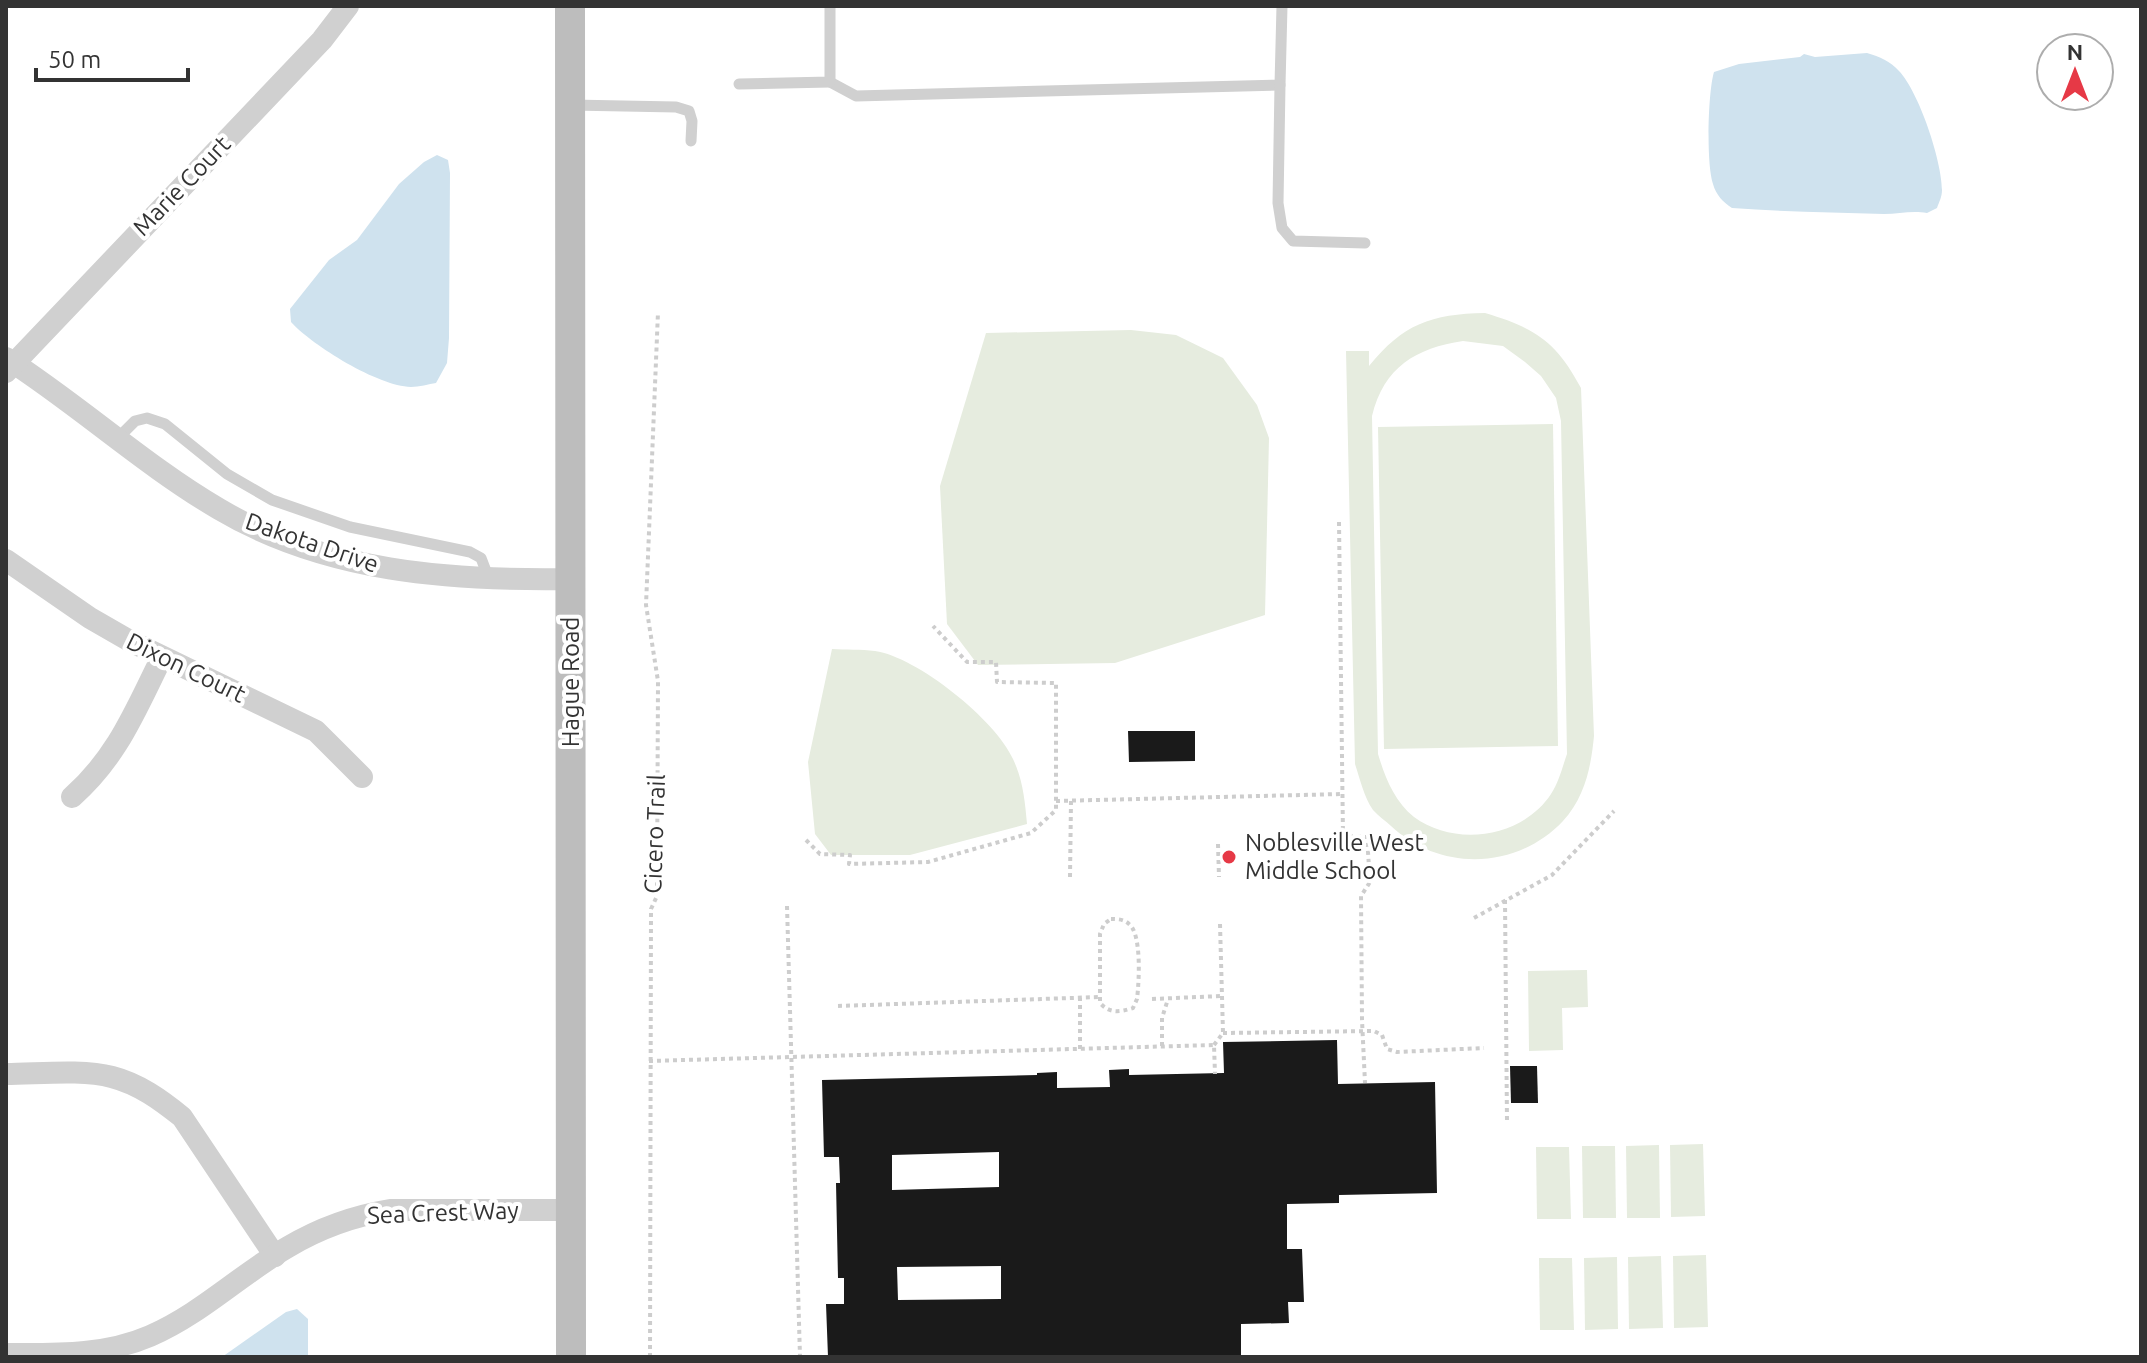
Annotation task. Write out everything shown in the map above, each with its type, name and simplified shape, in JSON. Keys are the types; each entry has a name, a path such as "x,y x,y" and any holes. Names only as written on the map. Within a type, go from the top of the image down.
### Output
{"main road":[{"name":"Hague Road","path":"570,6 571,1357"}],"street":[{"name":"Marie Court","path":"8,364 322,40 348,6"},
{"name":"Dakota Drive","path":"8,364 220,510 277,536 351,561 401,571 489,579 571,579"},
{"name":"Dixon Court","path":"6,560 90,618 162,657 316,731 362,777"},
{"path":"72,797 92,779 114,751 162,657"},
{"path":"6,1074 111,1076 144,1089 161,1100 182,1117 275,1256"},
{"name":"Sea Crest Way","path":"6,1354 96,1351 149,1337 211,1301 275,1256 315,1233 366,1214 390,1210 572,1210"}],"lane":[{"path":"830,6 830,82"},
{"path":"1282,6 1278,203 1282,228 1293,241 1365,243"},
{"path":"739,84 830,82 856,96 1280,85"},
{"path":"570,105 676,107 689,111 691,141"},
{"path":"117,439 135,421 147,418 165,424 227,474 272,500 350,527 470,552 481,558 489,579"}],"path":[{"name":"Cicero Trail","path":"650,1357 649,1061 651,909 657,896 658,681 646,605 658,312"},
{"path":"1339,522 1343,836 1367,837 1370,882 1361,896 1365,1083"},
{"path":"806,840 820,854 850,855 849,864 928,862 1031,833 1056,810 1056,683 997,682 996,662 967,662 933,626"},
{"path":"1056,801 1342,794"},
{"path":"1070,877 1071,801"},
{"path":"1474,918 1552,875 1614,811"},
{"path":"1218,844 1219,877"},
{"path":"1505,900 1507,1122"},
{"path":"787,906 800,1357"},
{"path":"1111,919 1121,920 1130,924 1136,933 1137,999 1133,1008 1115,1012 1100,1003 1100,997 1100,934 1104,924 1111,919"},
{"path":"1215,1074 1214,1045 1223,1033 1220,924"},
{"path":"1152,999 1222,996"},
{"path":"838,1006 1100,997"},
{"path":"1080,998 1080,1049"},
{"path":"1162,1046 1162,1018 1168,999"},
{"path":"1223,1033 1374,1031 1382,1035 1387,1049 1397,1052 1484,1048"},
{"path":"649,1061 1214,1045"}],"shaded area":[{"path":"1485,313 1518,324 1542,338 1562,359 1581,388 1594,736 1586,781 1577,802 1563,821 1524,849 1478,859 1455,858 1432,852 1391,826 1370,805 1355,764 1346,351 1369,351 1369,366 1406,331 1434,319","holes":["1463,341 1503,346 1541,376 1556,398 1561,421 1567,754 1554,789 1539,809 1506,828 1468,835 1431,827 1407,811 1387,780 1378,754 1372,416 1385,385 1404,363 1417,355"]},
{"path":"1131,330 1176,335 1223,358 1257,405 1269,438 1265,615 1115,663 978,665 947,624 940,486 986,333"},
{"path":"1553,424 1558,746 1384,749 1378,427"},
{"path":"832,649 870,650 892,656 933,678 973,709 1004,743 1013,759 1021,783 1027,824 910,855 831,855 815,834 808,762"},
{"path":"1587,970 1588,1007 1562,1008 1563,1050 1529,1051 1528,971"},
{"path":"1703,1144 1705,1216 1671,1217 1670,1145"},
{"path":"1659,1145 1660,1218 1627,1218 1626,1146"},
{"path":"1582,1146 1615,1146 1616,1218 1583,1218"},
{"path":"1536,1147 1569,1147 1571,1219 1537,1219"},
{"path":"1706,1255 1708,1327 1674,1328 1673,1256"},
{"path":"1661,1256 1663,1328 1629,1329 1628,1257"},
{"path":"1617,1257 1618,1329 1585,1330 1584,1258"},
{"path":"1539,1258 1572,1258 1574,1330 1540,1330"}],"water":[{"path":"1867,53 1899,71 1914,94 1934,145 1941,177 1942,193 1937,208 1927,213 1884,214 1789,211 1732,208 1723,201 1714,188 1709,161 1709,111 1714,72 1739,64 1804,54 1815,57"},
{"path":"437,155 448,160 450,173 447,363 436,383 411,387 397,385 364,372 330,353 291,322 290,309 329,260 357,240 399,184"},
{"path":"297,1309 308,1319 308,1357 222,1357 286,1312"}],"building":[{"path":"1128,731 1195,731 1195,761 1129,762"},
{"path":"1337,1040 1338,1084 1435,1082 1437,1193 1339,1195 1339,1203 1287,1204 1287,1249 1302,1249 1304,1302 1288,1302 1289,1323 1241,1324 1241,1357 828,1357 826,1304 844,1304 844,1278 838,1278 836,1183 840,1183 839,1157 824,1157 822,1080 1057,1072 1057,1088 1110,1087 1109,1070 1129,1069 1129,1075 1224,1073 1223,1042","holes":["999,1152 999,1187 892,1190 892,1155","1001,1266 1001,1299 898,1300 897,1267"]},
{"path":"1510,1066 1537,1066 1538,1103 1511,1103"}],"place":[{"name":"Noblesville West Middle School","path":"1229,857"}]}
